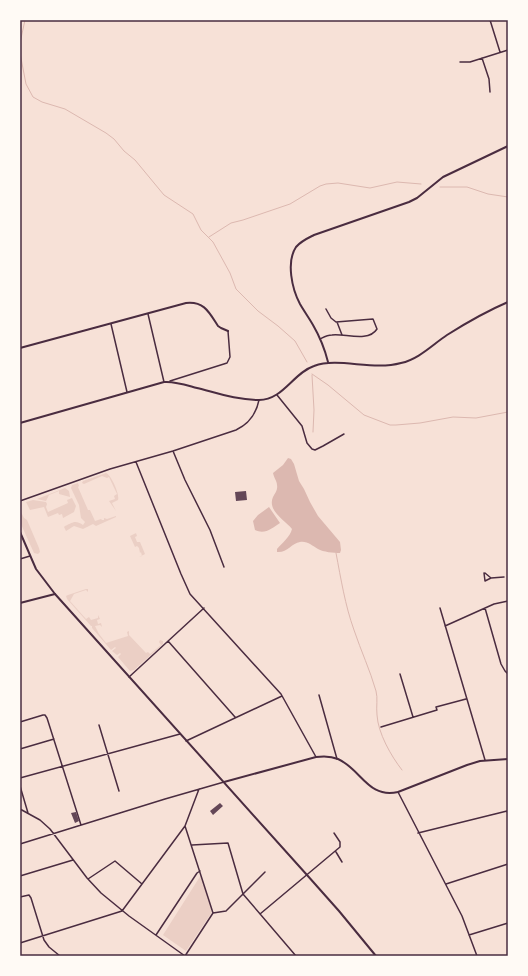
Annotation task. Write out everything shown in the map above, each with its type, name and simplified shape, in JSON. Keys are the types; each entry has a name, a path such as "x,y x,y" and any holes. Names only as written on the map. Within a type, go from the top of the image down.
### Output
{"street":[{"path":"490,20 500,52"},
{"path":"460,62 470,62 508,50"},
{"path":"482,58 489,79 490,92"},
{"path":"328,362 320,339 310,319 300,304 294,290 291,264 294,251 300,243 314,235 413,200 424,193 442,177 508,146"},
{"path":"169,381 186,384 233,398 259,400 269,398 277,395 306,369 316,365 328,362 378,366 402,363 415,358 446,336 494,308 508,302"},
{"path":"20,348 186,303 198,303 205,308 221,328 228,331 230,357 228,363 20,423"},
{"path":"326,309 331,318 336,322 342,336"},
{"path":"148,314 164,382"},
{"path":"320,339 331,335 364,336 372,334 377,329 374,320 372,319 336,322"},
{"path":"111,324 127,392"},
{"path":"277,395 302,426 307,443 312,449 315,450 344,434"},
{"path":"20,501 110,469 174,451 243,427 249,422 256,412 259,400"},
{"path":"174,451 185,480 210,530 224,567"},
{"path":"136,462 187,588 193,597 282,696 316,757"},
{"path":"20,532 30,556 43,580 339,911 376,956"},
{"path":"20,559 30,556"},
{"path":"491,578 504,577"},
{"path":"20,603 55,594"},
{"path":"445,626 494,604 508,601"},
{"path":"129,677 204,608"},
{"path":"440,608 485,760"},
{"path":"485,608 501,664 508,674"},
{"path":"168,641 235,717"},
{"path":"400,674 413,718"},
{"path":"320,695 337,759"},
{"path":"186,740 282,696"},
{"path":"381,727 437,710 436,707 466,699"},
{"path":"20,722 43,715 45,715 48,720 81,825"},
{"path":"99,725 119,791"},
{"path":"20,778 180,734"},
{"path":"20,749 54,739"},
{"path":"20,844 199,789 316,757 330,757 337,759 350,767 376,790 387,794 398,792 467,765 485,760 508,759"},
{"path":"20,786 28,813"},
{"path":"20,943 122,911 185,826 199,789"},
{"path":"398,792 462,916 477,956"},
{"path":"20,809 45,824 88,880 122,911 185,956 213,913 226,911 265,872"},
{"path":"418,833 507,811 508,814"},
{"path":"185,826 213,913"},
{"path":"260,914 336,852 341,844 334,833"},
{"path":"192,845 228,843 243,894 296,956"},
{"path":"336,852 342,862"},
{"path":"20,876 74,860"},
{"path":"88,880 115,861 142,884"},
{"path":"446,884 508,864"},
{"path":"156,936 197,873 200,871"},
{"path":"20,897 28,895 31,898 42,936 46,944 60,956"},
{"path":"469,935 508,923"}],"shaded area":[{"path":"288,458 291,459 294,464 299,481 318,516 340,542 340,553 323,551 303,542 297,543 284,551 277,552 277,549 288,537 292,529 272,507 273,497 277,487 277,482 273,473 283,465"},
{"path":"106,473 113,481 118,494 118,500 112,503 116,511 109,501 115,499 114,496 117,494 109,477 107,478 102,476 84,484 82,483 83,481"},
{"path":"78,483 78,487 88,510 90,510 95,521 101,519 104,520 104,518 107,519 116,517 96,526 93,524 83,529 74,526 66,531 65,526 74,522 78,522 83,525 85,522 81,518 79,505 71,488 72,485"},
{"path":"65,488 69,491 70,497 59,494 59,491 49,495 46,501 37,499"},
{"path":"72,498 76,506 74,512 63,518 62,514 59,515 58,513 48,517 44,507 30,510 26,502 33,500 46,502 48,512 68,503 67,500"},
{"path":"269,507 280,523 271,529 262,532 255,530 253,521 258,515"},
{"path":"20,510 24,518 27,520 39,548 40,552 38,554 34,553 20,522"},
{"path":"136,533 137,536 135,537 137,542 140,542 145,554 142,556 139,548 137,546 135,547 130,536"},
{"path":"88,589 88,592 86,590 74,594 70,601 86,619 89,617 91,620 98,618 98,615 100,619 97,620 98,624 101,623 102,627 100,625 95,626 106,643 128,636 127,632 129,631 129,635 146,653 148,652 150,654 161,645 159,642 160,640 163,641 163,644 134,670 130,671 118,657 121,654 120,653 117,655 112,651 116,648 115,647 111,650 92,628 92,626 67,599 66,596"},
{"path":"201,875 212,912 186,951 163,935"}],"building":[{"path":"246,491 247,500 236,501 235,492"},
{"path":"220,803 223,806 213,815 210,811"},
{"path":"76,812 79,821 75,823 71,813"}],"waterway":[{"path":"20,43 25,20"},
{"path":"20,53 26,84 33,97 42,102 65,109 106,133 135,160 164,195 193,214 201,230 213,242 230,273 236,289 258,311 295,341 307,362"},
{"path":"209,237 231,223 290,204 326,184 338,183 370,188 397,182 421,184"},
{"path":"440,187 467,187 488,194 508,197"},
{"path":"312,374 328,385 364,415 390,425 420,423 453,417 476,418 508,412"},
{"path":"312,375 314,410 313,432"},
{"path":"336,553 348,611 376,691 377,715 382,737 402,770"}]}
